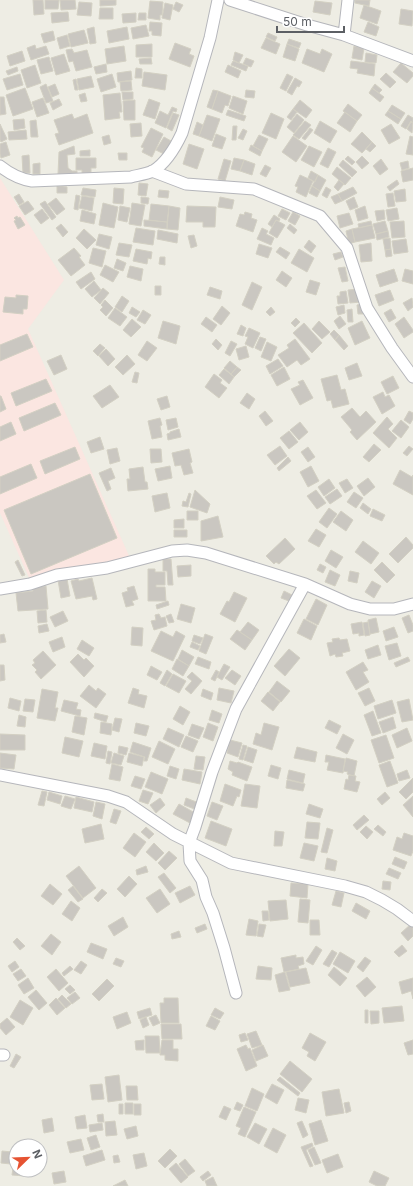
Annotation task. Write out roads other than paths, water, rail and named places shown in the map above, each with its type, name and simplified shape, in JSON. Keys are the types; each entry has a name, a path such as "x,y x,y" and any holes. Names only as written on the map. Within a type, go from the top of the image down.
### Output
{"street":[{"path":"0,166 14,176 32,181 131,177 152,171 162,163 179,140 210,38 218,0"},
{"path":"230,0 307,25 344,35 413,61"},
{"path":"344,35 348,0"},
{"path":"152,171 186,184 254,189 320,216 347,248 367,308 392,348 413,377"},
{"path":"0,589 30,584 57,575 107,568 172,552 187,550 206,553 305,584 350,604 370,609 394,609 413,604"},
{"path":"236,992 224,948 206,897 202,880 190,861 189,843 212,772 236,709 305,584"},
{"path":"0,775 108,796 126,802 173,834 231,863 345,886 366,892 397,909 413,921"}]}
